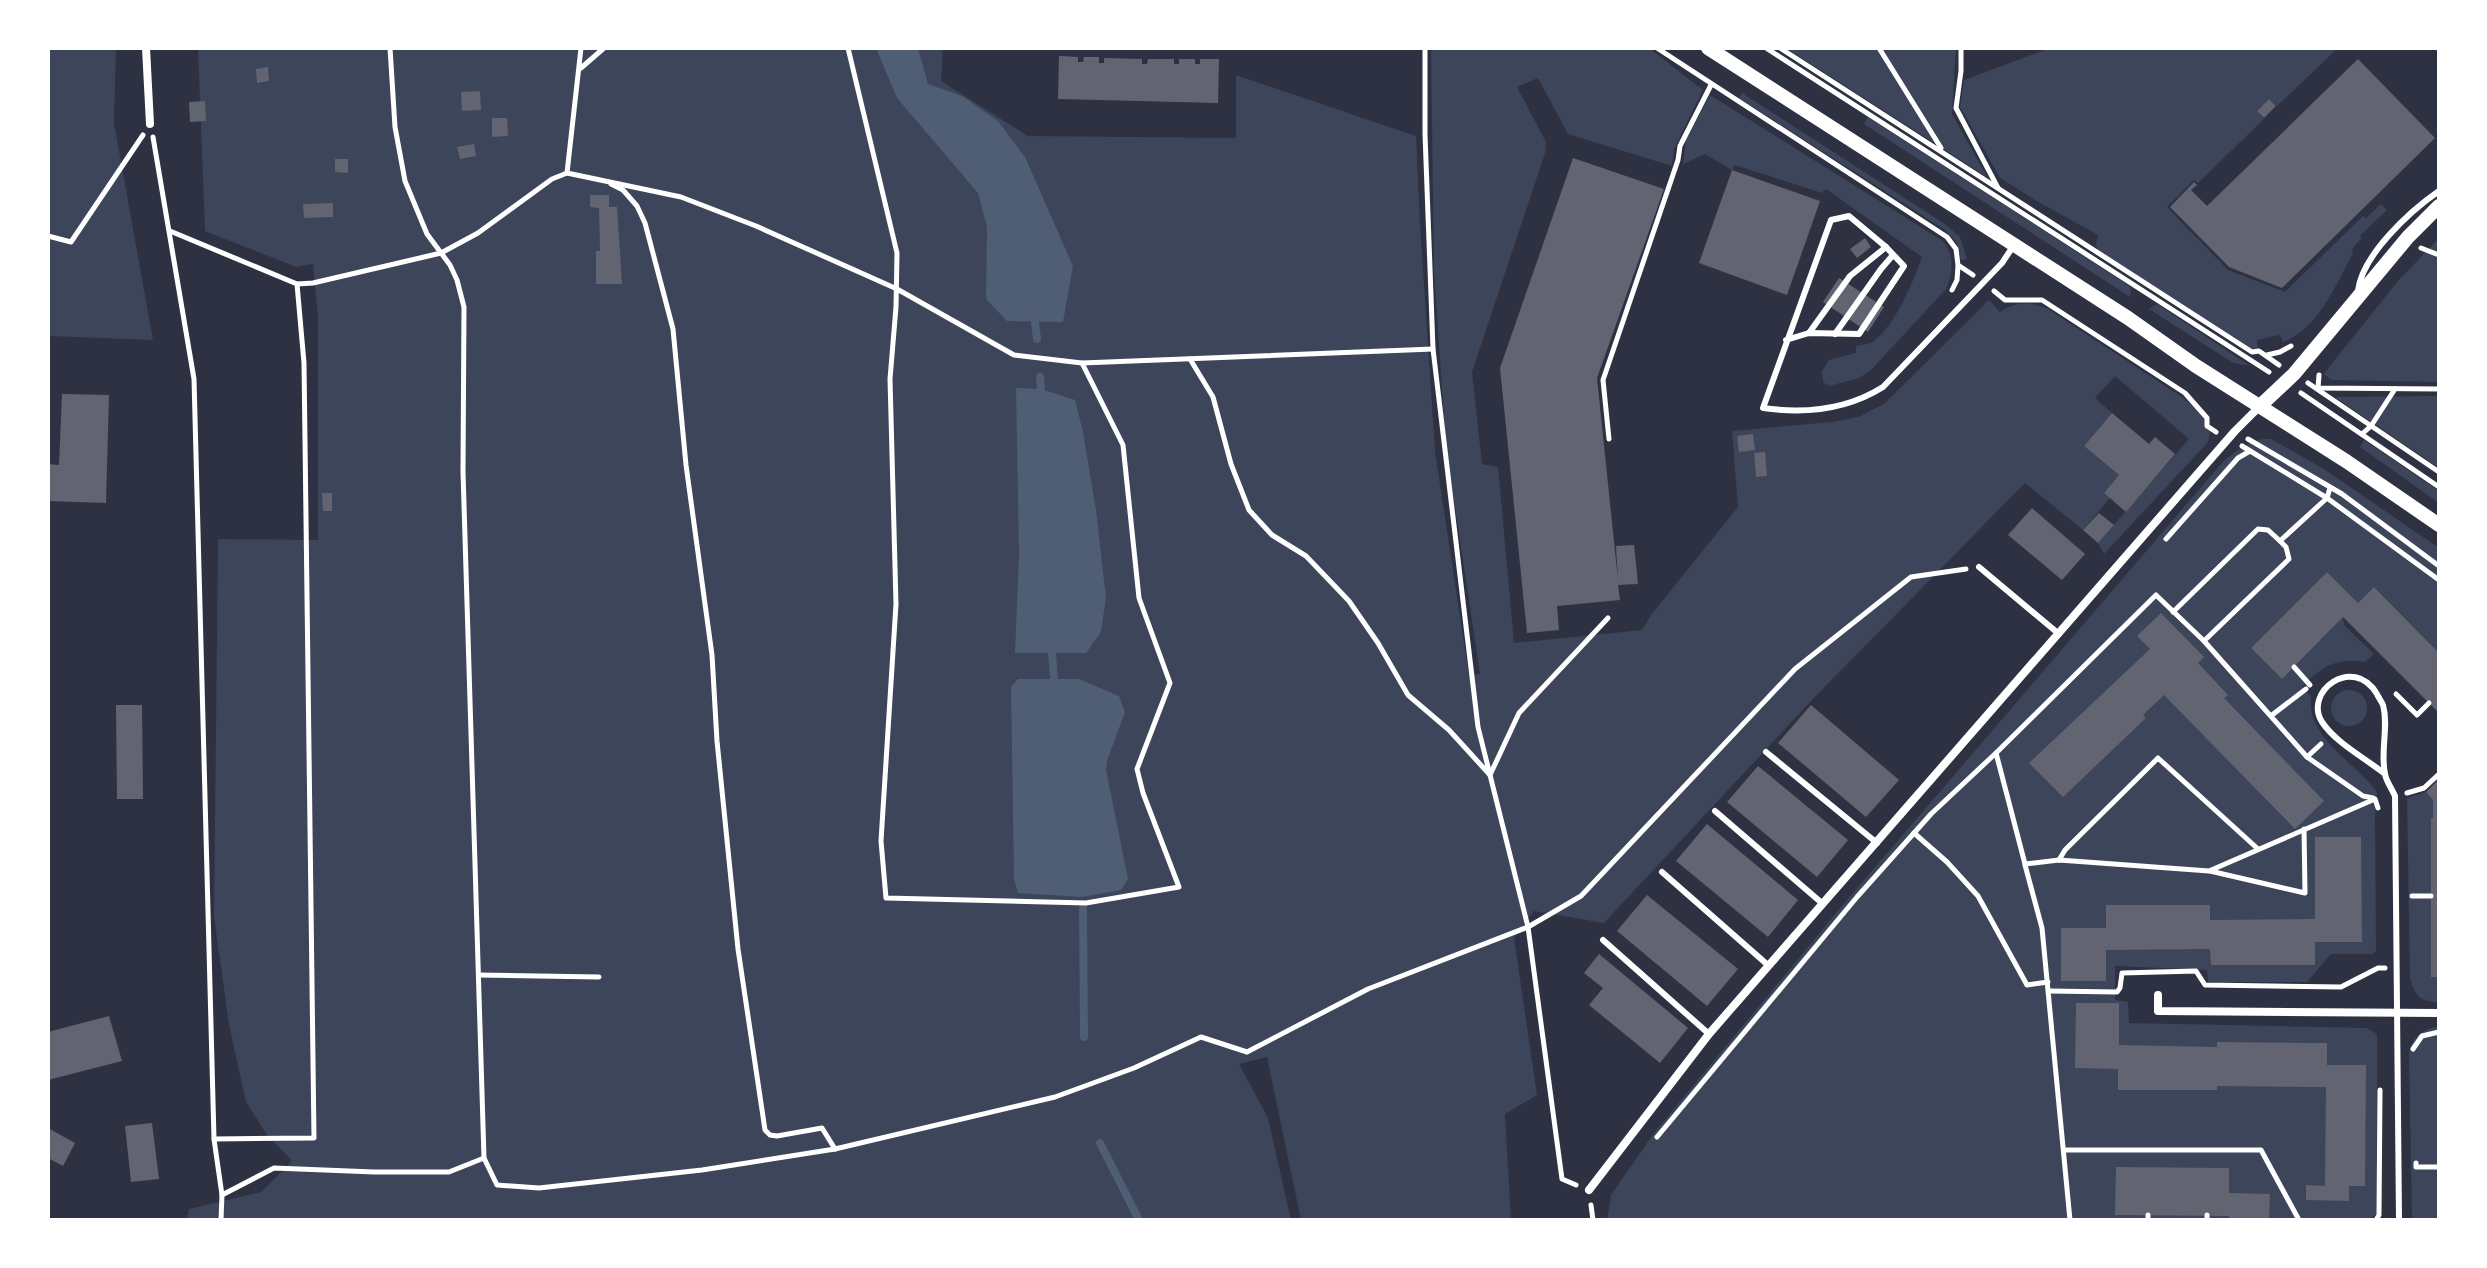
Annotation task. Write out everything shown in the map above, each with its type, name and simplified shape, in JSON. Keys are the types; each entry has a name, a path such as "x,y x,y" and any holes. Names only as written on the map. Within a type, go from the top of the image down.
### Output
{"street":[{"path":"146,48 150,124"},
{"path":"1708,48 2439,525"},
{"path":"1589,1190 1709,1034 2235,431 2290,379 2408,237 2436,209"},
{"path":"2158,995 2158,1011 2439,1013"}],"lane":[{"path":"2357,300 2359,279 2369,259 2419,205 2439,191"},
{"path":"1786,340 1809,333 1859,334 1904,266 1849,216 1831,220 1786,340 1763,408 1795,410 1839,407 1865,398 1883,387 2002,263 2014,245"},
{"path":"1809,333 1850,276 1886,247"},
{"path":"1835,334 1893,255"},
{"path":"1979,567 2059,634"},
{"path":"2385,774 2332,733 2320,719 2319,701 2327,687 2343,676 2357,676 2372,686 2383,705 2385,774 2395,796 2399,1220"},
{"path":"1766,752 1877,843"},
{"path":"1715,811 1823,904"},
{"path":"1662,872 1769,966"},
{"path":"1603,940 1709,1034"}],"path":[{"path":"390,48 395,127 405,181 427,234 457,280 464,307 463,472 484,1158 497,1185 539,1188 702,1170 835,1149 1055,1097 1134,1068 1201,1037 1247,1052 1368,989 1528,927 1581,896 1795,669 1911,577 1979,567"},
{"path":"567,173 581,48"},
{"path":"580,69 604,48"},
{"path":"848,48 897,253 890,379 896,604 881,841 886,898 1086,903 1179,887 1137,769 1170,683 1139,598 1123,445 1082,363"},
{"path":"1425,48 1433,349 1478,727 1528,927 1562,1179 1589,1190"},
{"path":"1657,48 1947,237 1956,249 1958,265 1952,292"},
{"path":"1766,48 2290,379 2318,388 2439,389"},
{"path":"1780,48 2252,352 2259,351 2362,434 2439,487"},
{"path":"1879,48 1943,153"},
{"path":"1961,48 1956,108 1999,189"},
{"path":"1609,439 1603,380 1678,160 1680,146 1711,85"},
{"path":"150,124 194,379 214,1139 222,1195 221,1220"},
{"path":"48,236 71,242 150,124"},
{"path":"170,231 297,284 313,283 441,253 478,233 552,179 567,173 681,197 756,226 897,289 1014,355 1082,363 1433,349"},
{"path":"607,181 623,190 637,206 645,223 673,329 686,465 712,655 718,755 738,949 765,1130 777,1136 822,1128 835,1149"},
{"path":"2421,248 2439,255"},
{"path":"1958,265 2005,300 2042,300 2185,393 2203,412 2330,488 2439,566"},
{"path":"214,1139 314,1138 304,363 297,284"},
{"path":"1190,359 1213,397 1231,464 1249,510 1272,535 1306,556 1349,601 1408,695 1449,730 1490,775"},
{"path":"2318,388 2439,472"},
{"path":"2362,434 2371,426 2395,388"},
{"path":"2251,451 2327,498 2439,580"},
{"path":"2280,541 2327,498 2330,488"},
{"path":"2173,612 2258,529 2268,530 2280,541 2286,547 2289,559 2204,641"},
{"path":"1657,1137 1931,814 2156,595 2204,641 2307,757 2363,796 2375,799"},
{"path":"1490,775 1519,713 1608,618"},
{"path":"2294,667 2311,685"},
{"path":"1996,753 2042,928 2070,1220"},
{"path":"2059,860 2065,850 2158,758 2258,849"},
{"path":"2209,871 2375,799 2424,788 2439,774"},
{"path":"2375,799 2379,814"},
{"path":"2025,864 2059,860 2209,871 2305,893 2304,829"},
{"path":"1914,833 1947,862 1978,896 2027,985 2048,982"},
{"path":"2412,896 2431,896"},
{"path":"2378,953 2380,1012"},
{"path":"2049,991 2117,992 2122,973 2196,971 2205,985 2341,987 2378,968 2396,968"},
{"path":"479,975 599,977"},
{"path":"2412,1053 2422,1036 2439,1032"},
{"path":"2376,1220 2379,1215 2380,1075"},
{"path":"2065,1150 2261,1150 2299,1220"},
{"path":"2416,1153 2416,1167 2439,1167"},
{"path":"222,1195 274,1168 449,1172 484,1158"}],"shaded area":[{"path":"48,48 116,48 114,123 153,340 48,336"},
{"path":"198,48 943,48 941,81 1028,136 1236,138 1236,75 1416,136 1435,451 1469,676 1480,674 1446,447 1434,272 1431,48 1649,48 1703,90 1674,149 1672,166 1568,134 1538,78 1517,87 1546,142 1545,153 1472,372 1482,464 1498,467 1514,643 1642,630 1738,507 1732,431 1859,417 1885,403 1989,300 2000,312 2024,303 2048,309 2182,397 2211,428 2208,442 2104,554 2098,543 2189,439 2115,376 2095,398 2112,413 2084,446 2119,475 2104,493 2110,498 2083,530 2025,483 1811,701 1604,923 1534,911 1514,938 1537,1095 1505,1114 1511,1220 1301,1220 1267,1057 1239,1064 1268,1118 1291,1220 187,1220 189,1209 261,1192 292,1161 267,1135 246,1102 229,1025 214,917 218,539 318,540 318,319 313,264 296,267 205,231"},
{"path":"876,48 918,48 928,84 962,96 998,121 1025,157 1073,266 1063,322 1007,321 986,299 987,227 978,193 897,98"},
{"path":"1786,48 1956,48 1952,114 1987,177"},
{"path":"2050,48 2338,48 2277,106 2269,99 2257,111 2264,119 2198,183 2194,180 2167,207 2228,270 2285,292 2363,216 2366,218 2381,204 2387,210 2360,236 2362,238 2352,249 2353,253 2333,291 2307,327 2283,342 2280,335 2257,340 2258,349 2250,349 2098,252 2098,235 2000,178 1960,107 1964,80"},
{"path":"1742,93 1945,224 1960,237 1967,259 1961,260 1957,243 1945,230 1739,98"},
{"path":"1710,95 1943,241 1950,252 1952,264 1946,289 1871,370 1859,378 1829,386 1823,382 1822,371 1829,360 1856,353 1856,346 1872,342 1882,334 1903,302 1922,257 1826,189 1822,193 1735,165 1732,170 1705,154 1683,164 1686,140"},
{"path":"1868,117 2131,287 2130,297 1864,124"},
{"path":"2439,238 2439,382 2331,380 2324,374 2333,362 2398,281"},
{"path":"2157,304 2250,366 2234,363 2149,309"},
{"path":"1016,388 1041,389 1075,400 1096,510 1106,598 1101,632 1086,653 1015,653 1019,556"},
{"path":"2439,396 2439,468 2336,398 2337,397"},
{"path":"2271,439 2324,469 2439,548 2439,653 2374,587 2358,603 2327,572 2251,648 2282,679 2343,617 2344,625 2374,654 2365,662 2346,661 2330,665 2302,687 2311,696 2311,711 2324,737 2377,792 2376,951 2372,954 2331,954 2307,982 2208,982 2207,970 2115,966 2115,1000 2128,1002 2129,1023 2367,1028 2377,1034 2377,1213 2370,1220 1607,1220 1611,1195 1654,1133 1846,901 2221,464 2240,448"},
{"path":"2364,440 2439,491 2439,503 2360,447"},
{"path":"1018,679 1079,679 1119,696 1125,712 1106,770 1128,879 1121,890 1082,897 1018,893 1014,879 1011,687"},
{"path":"2349,690 2362,695 2367,708 2362,721 2349,726 2336,721 2331,708 2336,695"},
{"path":"2426,792 2433,800 2431,977 2439,977 2439,1002 2420,997 2410,979 2407,798"},
{"path":"2439,1026 2439,1220 2412,1220 2409,1052 2420,1034"}],"building":[{"path":"1059,56 1078,57 1078,62 1083,62 1084,57 1099,57 1099,63 1104,63 1104,58 1142,59 1142,64 1147,64 1148,59 1174,59 1174,64 1179,64 1179,59 1195,59 1195,64 1200,64 1200,59 1219,59 1218,103 1058,99"},
{"path":"2358,59 2435,138 2282,288 2229,267 2170,207 2194,182 2197,185 2191,190 2207,206"},
{"path":"268,67 269,81 257,83 256,69"},
{"path":"480,91 481,110 462,111 461,92"},
{"path":"2269,99 2276,106 2264,118 2257,111"},
{"path":"205,101 206,121 190,122 189,102"},
{"path":"492,118 507,118 508,136 492,137"},
{"path":"474,144 476,156 460,159 457,147"},
{"path":"1573,158 1664,189 1597,378 1618,580 1616,546 1634,545 1638,584 1618,585 1620,600 1557,606 1559,630 1527,633 1500,368"},
{"path":"335,159 348,159 348,173 335,172"},
{"path":"1732,170 1820,201 1787,295 1699,263"},
{"path":"590,195 609,195 609,207 617,207 622,284 596,284 596,251 600,251 599,208 590,207"},
{"path":"333,203 333,217 304,218 303,204"},
{"path":"1865,238 1871,247 1857,258 1850,249"},
{"path":"1839,278 1884,307 1868,332 1823,302"},
{"path":"62,394 109,395 106,503 48,501 48,464 59,465"},
{"path":"2112,413 2149,444 2155,437 2175,454 2126,512 2104,493 2119,475 2084,446"},
{"path":"1753,434 1755,450 1739,452 1737,436"},
{"path":"1765,452 1767,476 1756,477 1754,453"},
{"path":"322,493 332,493 332,511 323,511"},
{"path":"2032,508 2085,554 2062,580 2008,535"},
{"path":"2099,513 2114,525 2098,543 2083,530"},
{"path":"2327,572 2358,603 2374,587 2439,653 2439,713 2343,617 2282,679 2251,648"},
{"path":"2161,613 2204,657 2198,663 2228,695 2224,698 2324,801 2295,829 2164,695 2143,715 2146,718 2063,797 2029,763 2150,649 2137,636"},
{"path":"116,705 142,705 143,799 117,799"},
{"path":"1811,705 1899,780 1866,817 1778,743"},
{"path":"1758,766 1848,840 1817,877 1727,802"},
{"path":"2439,779 2439,977 2431,977 2433,800 2426,792"},
{"path":"1707,824 1798,900 1768,937 1676,861"},
{"path":"2315,837 2361,837 2362,942 2315,942 2315,965 2211,965 2210,949 2106,950 2106,981 2061,981 2061,928 2106,928 2106,905 2210,905 2210,920 2315,919"},
{"path":"1647,895 1738,969 1707,1006 1617,931"},
{"path":"1599,954 1688,1028 1660,1063 1589,1005 1603,988 1584,973"},
{"path":"2076,1003 2119,1003 2119,1045 2217,1047 2217,1042 2327,1043 2327,1065 2366,1065 2365,1186 2349,1186 2349,1201 2306,1200 2306,1185 2325,1186 2326,1087 2217,1086 2217,1090 2118,1090 2118,1069 2075,1068"},
{"path":"109,1016 122,1061 48,1080 48,1032"},
{"path":"152,1123 159,1179 131,1182 125,1126"},
{"path":"48,1128 75,1143 63,1166 48,1158"},
{"path":"2116,1167 2229,1168 2229,1193 2270,1194 2269,1220 2229,1220 2229,1216 2115,1215"}],"waterway":[{"path":"1035,322 1037,339"},
{"path":"1040,377 1041,389"},
{"path":"1052,653 1054,679"},
{"path":"1083,908 1084,1037"},
{"path":"1100,1143 1139,1220"}]}
